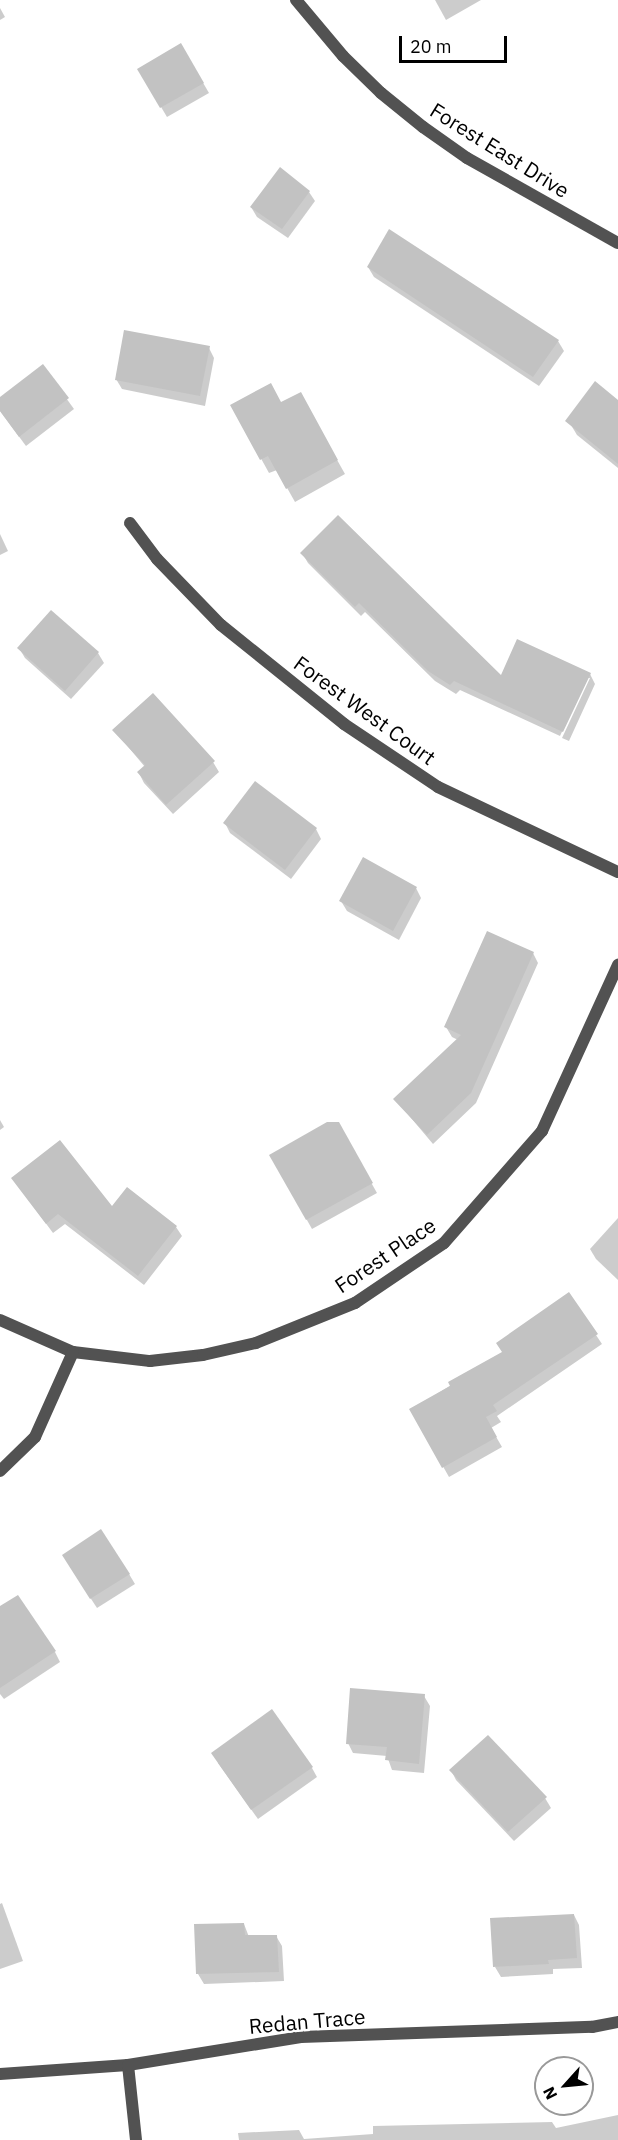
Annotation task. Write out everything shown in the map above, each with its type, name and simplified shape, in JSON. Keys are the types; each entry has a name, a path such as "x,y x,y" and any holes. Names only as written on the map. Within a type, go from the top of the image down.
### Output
{"street":[{"name":"Forest East Drive","path":"296,0 343,56 381,93 423,127 467,158 618,243"},
{"name":"Forest West Court","path":"130,523 157,559 221,626 344,724 438,787 618,872"},
{"name":"Forest Place","path":"0,1320 74,1352 150,1361 203,1355 256,1343 355,1303 444,1243 542,1131 618,965"},
{"path":"0,1471 35,1437 74,1352"},
{"name":"Redan Trace","path":"0,2074 128,2065 301,2037 591,2027 618,2022"},
{"path":"128,2065 136,2140"}],"building":[{"path":"181,43 204,83 160,108 137,69"},
{"path":"280,167 310,191 282,229 250,207"},
{"path":"389,229 559,340 533,377 367,267"},
{"path":"124,330 210,346 200,396 115,380"},
{"path":"43,364 69,398 19,437 0,411 0,397"},
{"path":"595,381 618,400 618,464 565,421"},
{"path":"271,383 281,402 301,392 338,460 286,489 268,456 260,460 230,405"},
{"path":"338,515 501,675 517,639 591,673 563,732 454,681 450,685 428,671 359,603 355,607 300,553"},
{"path":"51,610 99,652 65,691 17,648"},
{"path":"153,693 215,761 166,805 137,772 145,765 112,730"},
{"path":"255,781 317,828 285,870 223,823"},
{"path":"363,857 417,887 393,931 339,901"},
{"path":"487,931 534,952 471,1093 427,1135 393,1099 461,1035 444,1027"},
{"path":"327,1122 339,1122 373,1183 306,1220 269,1155"},
{"path":"60,1140 112,1206 127,1187 177,1226 138,1276 58,1214 46,1224 11,1178"},
{"path":"569,1292 598,1334 493,1405 497,1411 486,1417 497,1437 442,1468 409,1409 450,1386 448,1382 502,1352 496,1343"},
{"path":"101,1529 130,1574 90,1599 62,1555"},
{"path":"18,1595 56,1651 0,1688 0,1606"},
{"path":"350,1688 425,1694 419,1764 385,1760 387,1747 346,1744"},
{"path":"272,1709 313,1767 251,1810 211,1753"},
{"path":"488,1735 547,1797 508,1832 449,1770"},
{"path":"574,1914 577,1958 548,1960 549,1964 493,1967 490,1918"},
{"path":"244,1923 245,1935 277,1935 279,1972 196,1974 194,1924"}]}
